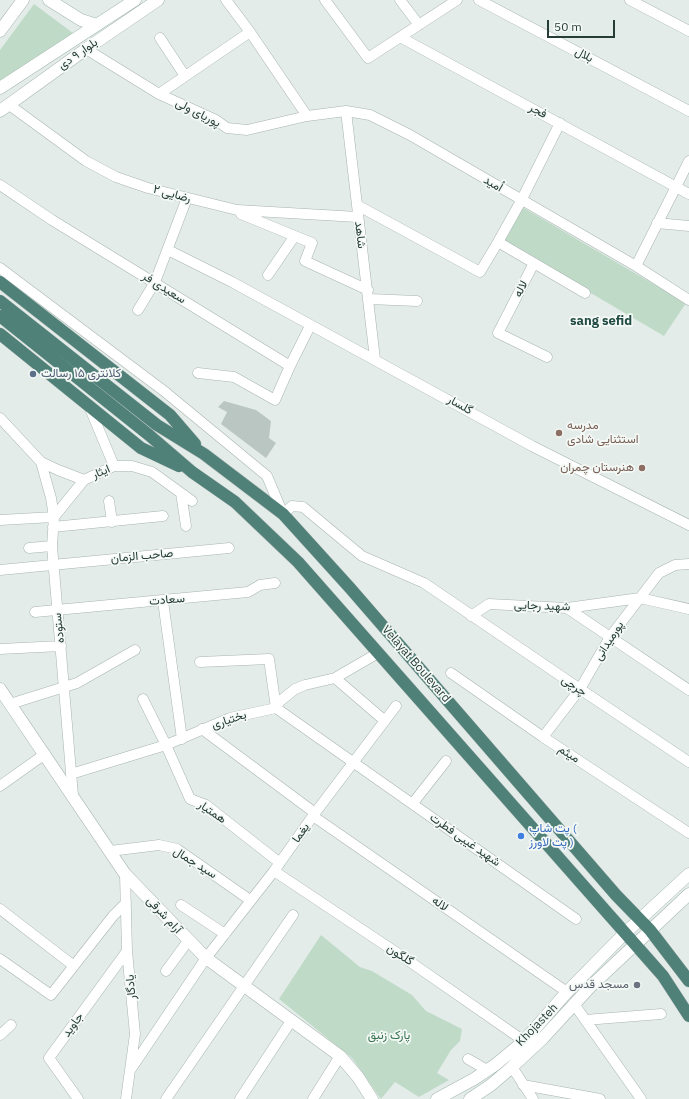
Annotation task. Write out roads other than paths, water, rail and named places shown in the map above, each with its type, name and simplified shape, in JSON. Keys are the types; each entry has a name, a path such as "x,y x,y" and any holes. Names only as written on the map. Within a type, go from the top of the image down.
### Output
{"highway":[{"path":"0,282 170,415 204,454"},
{"name":"Velayat Boulevard","path":"0,301 157,425 204,454 283,514 350,588 611,889 640,918 689,981"},
{"name":"Velayat Boulevard","path":"0,316 149,435 192,472 235,502 298,562 624,934 663,976 689,1016"},
{"path":"0,334 141,448 192,472"}],"main road":[{"path":"0,17 13,0"},
{"path":"0,31 22,0"},
{"path":"49,0 81,20 97,25"},
{"path":"0,88 134,0"},
{"name":"بلوار ۹ دی","path":"4,107 158,0"},
{"name":"آرام شرقی","path":"0,689 125,874 206,958 340,1056 358,1077 372,1099"},
{"name":"Khojasteh","path":"437,1099 487,1070 524,1041 567,992 624,934 689,874"},
{"name":"Khojasteh","path":"470,1099 491,1085 512,1067 634,944 689,894"}],"street":[{"path":"226,0 250,32 307,116"},
{"path":"325,0 368,58 457,0"},
{"path":"400,0 420,25"},
{"name":"بلال","path":"479,0 689,111"},
{"path":"630,0 689,31"},
{"path":"159,94 250,32"},
{"name":"فجر","path":"400,37 560,123 675,188 689,194"},
{"path":"160,38 186,76"},
{"name":"پوریای ولی","path":"86,49 159,94 216,120 227,128 247,130 307,116 346,110"},
{"name":"رضایی ۲","path":"4,107 86,161 116,177 187,198 218,204 236,210 259,213 358,217"},
{"name":"اُمید","path":"346,110 366,114 388,124 636,266 689,300"},
{"name":"شاهد","path":"346,110 375,359"},
{"path":"357,205 480,272 521,201 560,123"},
{"path":"636,266 689,161"},
{"name":"سعیدی فر","path":"0,185 52,220 290,366"},
{"path":"138,310 155,282 187,198"},
{"path":"218,204 294,237 312,243 305,261 368,295 417,301"},
{"path":"657,224 689,226"},
{"path":"268,275 294,237"},
{"path":"498,242 584,293"},
{"name":"گلسار","path":"168,250 232,282 532,446 687,522"},
{"name":"لاله","path":"534,264 498,333 547,357"},
{"path":"0,268 164,391 267,476 283,514"},
{"path":"198,373 234,377 275,400 310,326"},
{"path":"89,406 114,466"},
{"name":"ایثار","path":"0,418 40,462 84,480 114,466 132,466 152,472 192,501"},
{"name":"ستوده","path":"40,462 51,498 53,522 52,546 73,796"},
{"path":"53,522 84,480"},
{"path":"182,493 186,526"},
{"path":"109,501 112,522"},
{"name":"چرچی","path":"283,514 292,506 303,507 362,556 424,583 580,690 689,762"},
{"path":"0,520 112,522 163,516"},
{"path":"28,548 52,546"},
{"name":"صاحب الزمان","path":"0,570 229,548"},
{"name":"پورمیدانی","path":"543,737 580,690 610,637 659,573 675,565 689,564"},
{"name":"سعادت","path":"35,612 248,592 260,585 275,583"},
{"path":"640,598 689,609"},
{"name":"شهید رجایی","path":"471,616 489,604 567,608 640,598"},
{"path":"163,601 182,739"},
{"path":"567,608 689,690"},
{"path":"0,649 61,646"},
{"path":"10,704 77,683 135,650"},
{"path":"276,708 279,702 295,689 335,678 378,653"},
{"path":"200,662 269,659 276,708"},
{"name":"میثم","path":"451,673 543,737 689,833"},
{"path":"335,678 385,721"},
{"path":"143,699 166,745"},
{"name":"یغما","path":"131,1069 206,958 277,867 396,706"},
{"name":"بختیاری","path":"71,774 166,745 230,718 276,708"},
{"name":"شهید غیبی فطرت","path":"276,708 576,919"},
{"name":"لاله","path":"202,729 314,815 567,992"},
{"name":"همتیار","path":"166,745 190,798 206,805 277,867"},
{"path":"0,786 45,754"},
{"path":"413,803 446,761"},
{"name":"سید جمال","path":"110,851 159,845 177,849 250,900"},
{"name":"گلگون","path":"277,867 524,1041"},
{"name":"یادگار","path":"125,874 128,951 135,1034 126,1099"},
{"path":"0,959 51,995 113,916 126,903"},
{"path":"181,905 224,934"},
{"path":"0,909 74,966"},
{"path":"166,1099 292,915"},
{"path":"166,971 188,941"},
{"name":"جاوید","path":"78,1099 49,1058 128,951"},
{"path":"574,1004 641,1099"},
{"path":"585,1020 661,1014"},
{"path":"240,1099 291,1021"},
{"path":"0,1035 11,1025"},
{"path":"313,1099 340,1056"},
{"path":"468,1058 487,1070"},
{"path":"512,1067 533,1099"},
{"path":"523,1085 600,1099"}],"place":[{"name":"کلانتری ۱۵ رسالت","path":"33,374"},
{"name":"مدرسه استثنایی شادی","path":"559,433"},
{"name":"هنرستان چمران","path":"642,468"},
{"name":"پت شاپ ( پت لاورز )","path":"521,836"},
{"name":"مسجد قدس","path":"637,985"}],"district":[{"name":"sang sefid","path":"601,321"}],"park label":[{"name":"پارک زنبق","path":"389,1036"}]}
